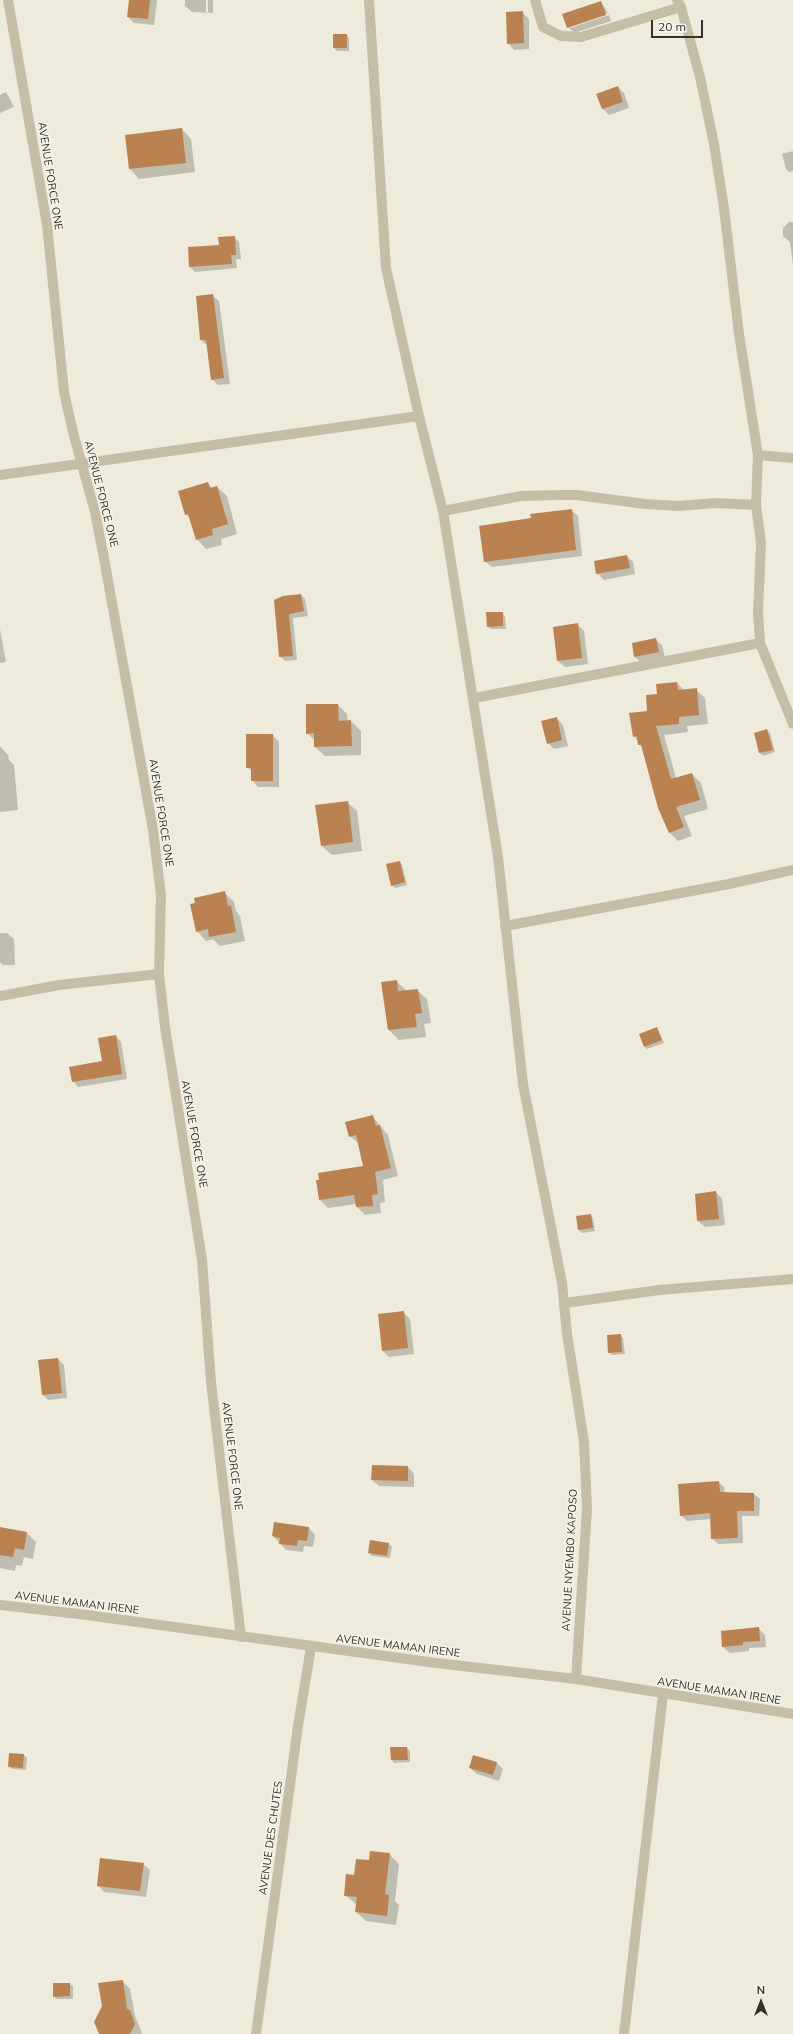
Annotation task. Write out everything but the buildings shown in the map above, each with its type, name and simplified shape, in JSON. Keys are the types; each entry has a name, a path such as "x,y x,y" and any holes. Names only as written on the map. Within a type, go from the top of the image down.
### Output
{"street":[{"name":"AVENUE FORCE ONE","path":"8,0 47,225 64,392 103,553 153,830 161,895 159,974 178,1120 197,1220 202,1260 211,1382 241,1637"},
{"name":"AVENUE NYEMBO KAPOSO","path":"369,0 386,268 419,416 443,510 498,857 523,1084 546,1192 565,1303 584,1442 587,1508 576,1679"},
{"path":"535,0 543,27 561,36 581,37 679,4 700,77 714,144 724,208 739,334 758,456 756,504 761,543 758,612 760,643 793,724"},
{"path":"0,475 82,462 419,416"},
{"path":"758,456 793,458"},
{"path":"443,510 521,496 560,495 577,495 645,504 678,506 715,503 756,504"},
{"path":"474,698 760,643"},
{"path":"505,926 729,884 793,870"},
{"path":"0,996 59,985 159,974"},
{"path":"565,1303 659,1290 793,1278"},
{"name":"AVENUE MAMAN IRENE","path":"0,1605 576,1679 793,1714"},
{"name":"AVENUE DES CHUTES","path":"256,2034 264,1965 282,1851 298,1726 311,1646"},
{"path":"624,2034 663,1694"}]}
